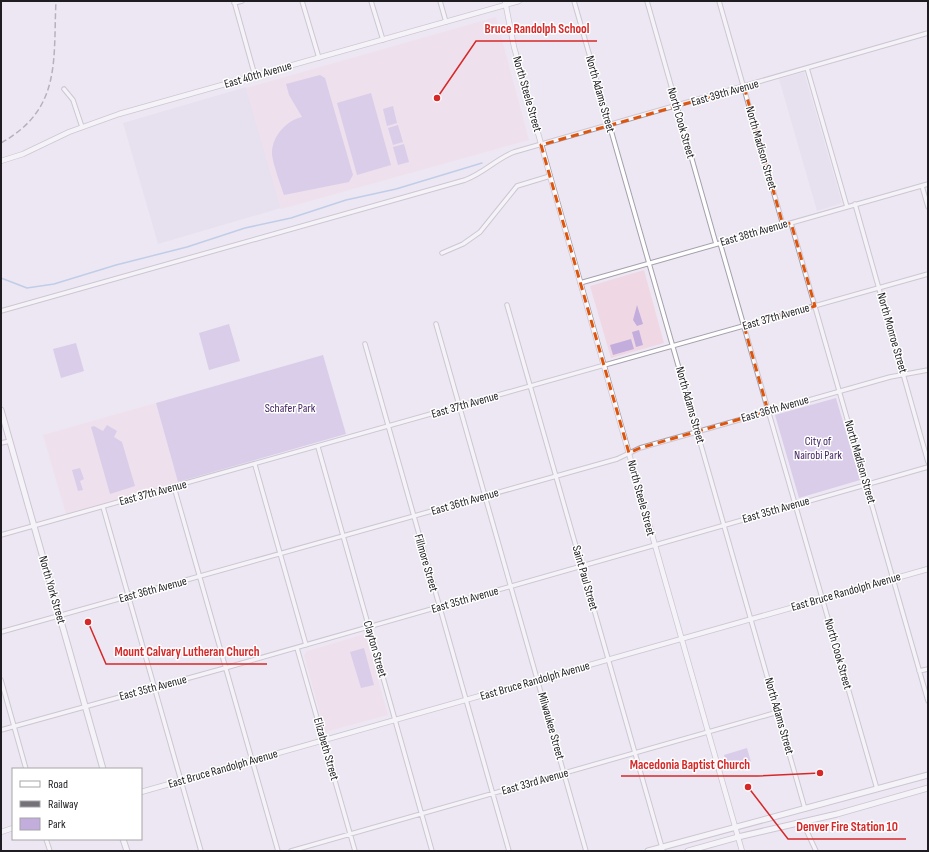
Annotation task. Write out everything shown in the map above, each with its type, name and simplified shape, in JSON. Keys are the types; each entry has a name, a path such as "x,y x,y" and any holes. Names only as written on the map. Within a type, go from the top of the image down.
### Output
{"main road":[{"name":"North York Street","path":"1,410 103,768"},
{"path":"648,851 663,849 735,827 928,775"},
{"path":"688,851 738,837 805,825 928,788"},
{"path":"123,840 127,851"}],"street":[{"path":"242,1 234,2 255,76"},
{"path":"302,1 319,58"},
{"path":"371,1 383,40"},
{"path":"440,1 446,22"},
{"name":"East 40th Avenue","path":"1,161 27,152 82,127 119,114 446,22 505,3 519,1"},
{"name":"North Adams Street","path":"574,1 805,809"},
{"name":"North Cook Street","path":"646,1 716,244"},
{"name":"North Madison Street","path":"719,1 783,225"},
{"name":"North Steele Street","path":"505,3 514,47 541,145 742,851"},
{"name":"East 39th Avenue","path":"1,311 466,180 482,172 504,156 521,150 928,34"},
{"path":"807,68 848,207"},
{"path":"64,89 73,100 82,127"},
{"path":"442,253 460,246 477,234 517,186 550,176"},
{"name":"East 38th Avenue","path":"580,283 928,184"},
{"path":"922,186 928,208"},
{"name":"North Monroe Street","path":"855,204 928,462"},
{"name":"North Madison Street","path":"792,222 928,701"},
{"name":"North Cook Street","path":"720,243 877,788"},
{"name":"East 37th Avenue","path":"1,535 318,447 928,274"},
{"name":"Saint Paul Street","path":"507,305 663,849"},
{"name":"Milwaukee Street","path":"436,324 586,851"},
{"name":"Fillmore Street","path":"365,344 387,427 509,851"},
{"name":"East 36th Avenue","path":"1,632 200,578 617,459 640,448 890,376 928,370"},
{"path":"1,443 10,441"},
{"name":"Clayton Street","path":"318,447 432,851"},
{"path":"255,464 306,646"},
{"name":"East 35th Avenue","path":"1,730 306,646 655,546 662,542 724,524 928,467"},
{"path":"174,487 278,851"},
{"path":"103,507 201,851"},
{"name":"East Bruce Randolph Avenue","path":"142,792 928,569"},
{"name":"Elizabeth Street","path":"297,648 355,851"},
{"path":"919,672 928,669"},
{"path":"1,680 26,768"},
{"name":"East 33rd Avenue","path":"291,851 778,712"},
{"path":"805,825 816,851"},
{"path":"1,832 12,828"},
{"path":"46,840 50,851"}],"highlighted area":[{"path":"744,87 783,225 791,223 815,306 744,326 768,411 640,448 629,453 541,145"}],"shaded area":[{"path":"496,17 529,140 281,209 246,88"},
{"path":"804,72 842,203 817,211 779,79"},
{"path":"246,87 281,208 158,244 123,123"},
{"path":"644,270 664,343 611,358 590,286"},
{"path":"156,403 178,482 66,514 43,435"},
{"path":"365,634 388,715 325,732 304,655 307,651"}],"green space":[{"path":"320,75 325,78 353,175 349,182 284,195 273,162 273,147 281,130 286,125 302,117 289,95 286,84"},
{"path":"371,93 391,165 357,175 337,103"},
{"path":"393,106 397,123 387,126 383,109"},
{"path":"398,125 403,142 393,145 388,128"},
{"path":"404,144 409,162 398,165 393,147"},
{"path":"637,305 643,324 637,326 633,320"},
{"path":"229,324 240,361 209,370 199,333"},
{"path":"639,330 643,345 636,347 632,332"},
{"path":"631,339 634,349 613,355 610,345"},
{"path":"76,343 84,371 61,378 53,349"},
{"name":"Schafer Park","path":"323,355 346,434 178,482 156,403"},
{"name":"City of Nairobi Park","path":"836,398 860,480 799,498 775,415"},
{"path":"107,425 117,431 114,437 122,442 135,486 110,494 91,427 94,426 103,431"},
{"path":"80,468 84,479 80,481 83,490 78,491 72,470"},
{"path":"364,648 374,685 361,688 350,652"},
{"path":"747,748 751,762 728,768 724,755"}],"waterway":[{"path":"1,278 27,288 54,284 116,265 187,247 245,228 291,218 346,200 396,189 482,163"}],"railway":[{"path":"1,143 21,130 35,115 44,99 50,81 53,63 56,1"}],"place":[{"name":"Bruce Randolph School","path":"437,98"},
{"name":"Mount Calvary Lutheran Church","path":"88,622"},
{"name":"Macedonia Baptist Church","path":"820,773"},
{"name":"Denver Fire Station 10","path":"748,787"}]}
